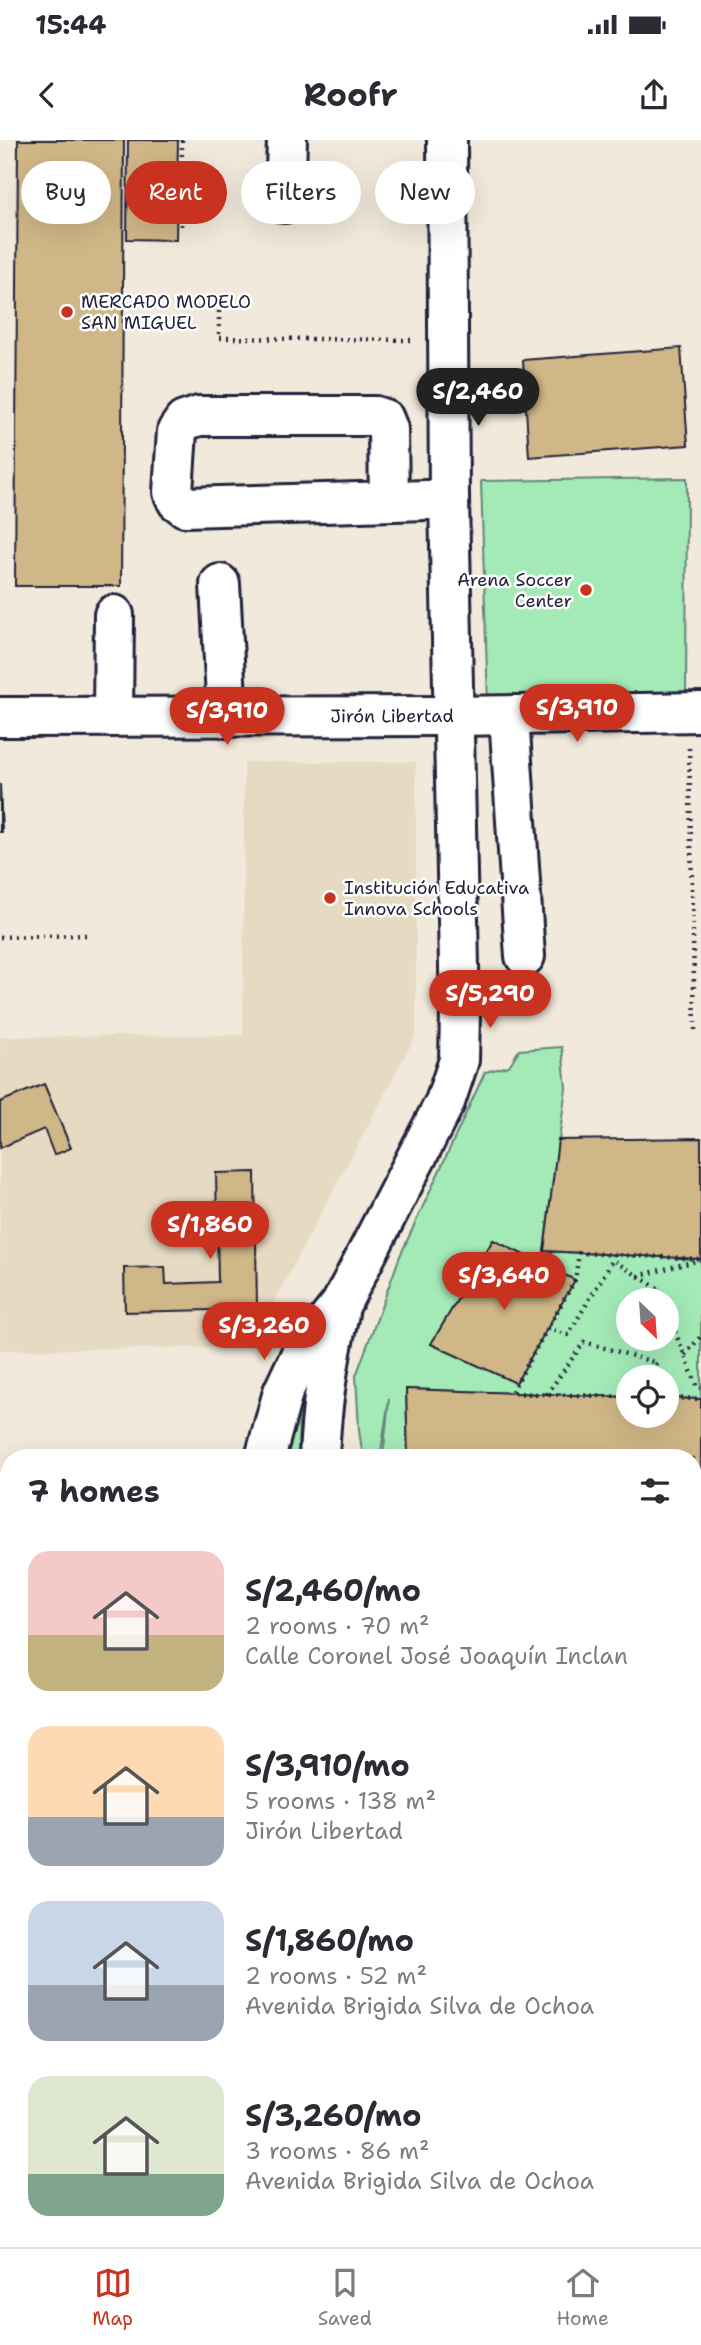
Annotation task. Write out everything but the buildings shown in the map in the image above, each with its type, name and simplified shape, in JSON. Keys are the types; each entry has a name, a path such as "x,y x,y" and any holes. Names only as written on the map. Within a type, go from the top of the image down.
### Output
{"street":[{"path":"286,161 287,140"},
{"path":"267,1449 283,1392 301,1354 341,1304 444,1102 459,1060 449,499 447,140"},
{"path":"388,501 388,429 384,419 374,416 199,416 184,421 177,431 173,492 177,501 185,507 388,501 449,499"},
{"path":"220,584 226,718"},
{"path":"113,717 114,615"},
{"path":"509,716 524,956"},
{"name":"Jirón Libertad","path":"0,717 509,716 695,727"},
{"path":"319,1449 326,1370 341,1304"}],"path":[{"path":"181,226 182,140"},
{"path":"219,311 219,338 448,341"},
{"path":"695,727 695,1030"},
{"path":"0,937 86,935"},
{"path":"616,1397 511,1393 575,1280 579,1252 701,1259"},
{"path":"638,1276 701,1259"},
{"path":"547,1328 568,1335 613,1260 657,1288"},
{"path":"685,1355 701,1336"},
{"path":"679,1341 698,1388 701,1388"},
{"path":"547,1394 584,1342 657,1363 655,1365"},
{"path":"679,1398 701,1399"}],"shaded area":[{"path":"244,762 416,762 416,1035 250,1347 0,1350 0,1037 243,1035"}],"green space":[{"name":"Arena Soccer Center","path":"687,478 686,699 488,705 481,481"},
{"path":"562,1047 566,1088 544,1251 701,1259 701,1399 679,1398 679,1365 616,1365 616,1397 406,1389 408,1449 384,1449 389,1399 381,1449 362,1449 356,1376 400,1256 485,1072 509,1066 519,1050","holes":["493,1240 574,1280 516,1383 431,1344"]},
{"path":"299,1392 298,1449 284,1449"}],"place":[{"name":"MERCADO MODELO SAN MIGUEL","path":"67,312"},
{"name":"Arena Soccer Center","path":"586,590"},
{"name":"Institución Educativa Innova Schools","path":"330,898"}]}
